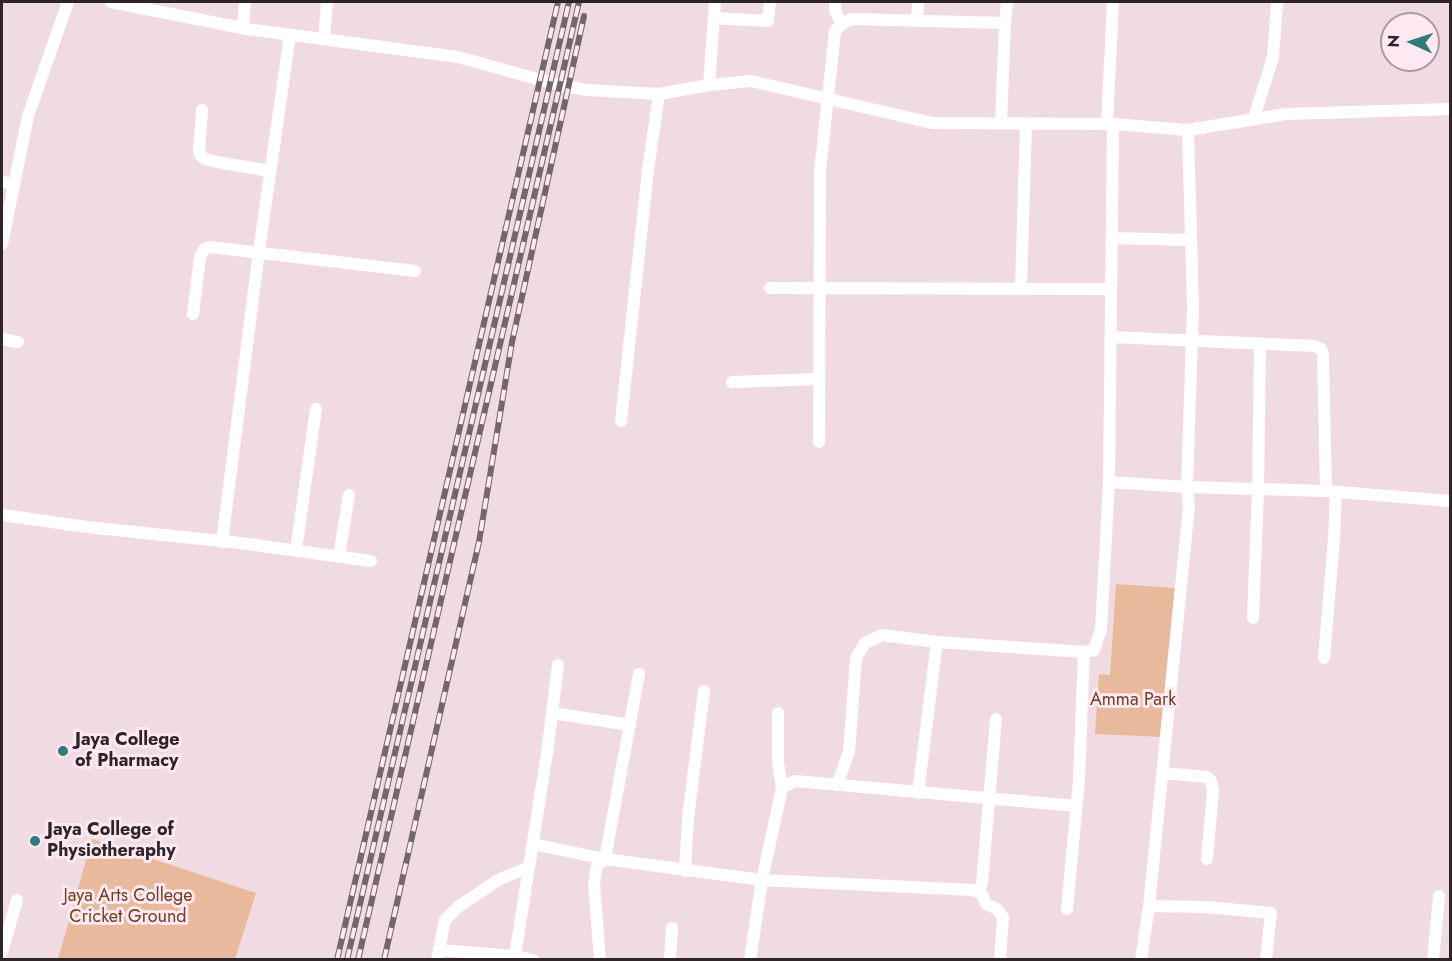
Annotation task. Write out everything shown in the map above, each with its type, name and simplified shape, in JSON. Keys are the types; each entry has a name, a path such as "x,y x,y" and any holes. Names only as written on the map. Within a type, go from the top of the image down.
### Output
{"street":[{"path":"2,244 8,183 28,116 68,2"},
{"path":"111,2 243,28 458,57 540,80 587,90 659,94 709,85 751,81 932,123 1110,124 1188,130 1286,114 1450,109"},
{"path":"243,28 245,2"},
{"path":"324,39 327,2"},
{"path":"709,85 715,2"},
{"path":"714,18 768,21 770,2"},
{"path":"835,2 835,11 842,24"},
{"path":"916,21 918,2"},
{"path":"1001,123 1006,2"},
{"path":"837,785 849,752 856,658 864,643 882,635 937,642 1084,652 1094,650 1101,630 1109,482 1112,238 1110,124 1113,2"},
{"path":"1254,118 1273,57 1277,2"},
{"path":"819,442 820,171 836,31 842,24 852,19 1005,24"},
{"path":"222,542 259,251 290,35"},
{"path":"621,421 648,170 659,94"},
{"path":"202,110 199,151 201,156 217,162 270,171"},
{"path":"1021,287 1026,124"},
{"path":"1141,960 1149,906 1189,506 1187,487 1192,340 1188,130"},
{"path":"1112,238 1191,240"},
{"path":"193,314 200,258 204,249 210,247 415,271"},
{"path":"770,288 1111,289"},
{"path":"1110,337 1314,346 1321,349 1334,538 1324,658"},
{"path":"2,339 18,342"},
{"path":"1253,618 1260,344"},
{"path":"732,382 819,379"},
{"path":"296,550 315,409"},
{"path":"1109,482 1331,492 1450,501"},
{"path":"339,556 350,495"},
{"path":"2,515 371,561"},
{"path":"918,794 937,642"},
{"path":"1067,909 1079,780 1084,652"},
{"path":"515,956 558,665"},
{"path":"600,960 594,883 597,865 605,859 639,674"},
{"path":"685,870 688,818 704,691"},
{"path":"552,712 630,725"},
{"path":"750,960 762,880 782,788 778,763 778,713"},
{"path":"982,884 996,719"},
{"path":"1162,772 1207,777 1210,781 1213,790 1207,859"},
{"path":"782,788 795,781 918,794 1076,806"},
{"path":"532,844 605,859 762,880 973,890 982,894 987,904 997,909 1003,917 1000,960"},
{"path":"529,867 498,880 458,907 445,920 438,955 515,956 533,960"},
{"path":"1434,960 1439,896"},
{"path":"2,952 17,900"},
{"path":"1149,906 1206,907 1271,912 1266,960"},
{"path":"670,960 672,928"}],"green space":[{"name":"Amma Park","path":"1116,584 1175,588 1163,737 1095,734 1099,674 1110,675"},
{"name":"Jaya Arts College Cricket Ground","path":"92,839 256,893 235,959 58,959"}],"railway":[{"path":"337,960 558,2"},
{"path":"347,960 569,2"},
{"path":"358,960 579,2"},
{"path":"384,960 479,542 512,342 584,16"}],"place":[{"name":"Jaya College of Pharmacy","path":"63,751"},
{"name":"Jaya College of Physiotheraphy","path":"35,841"}]}
